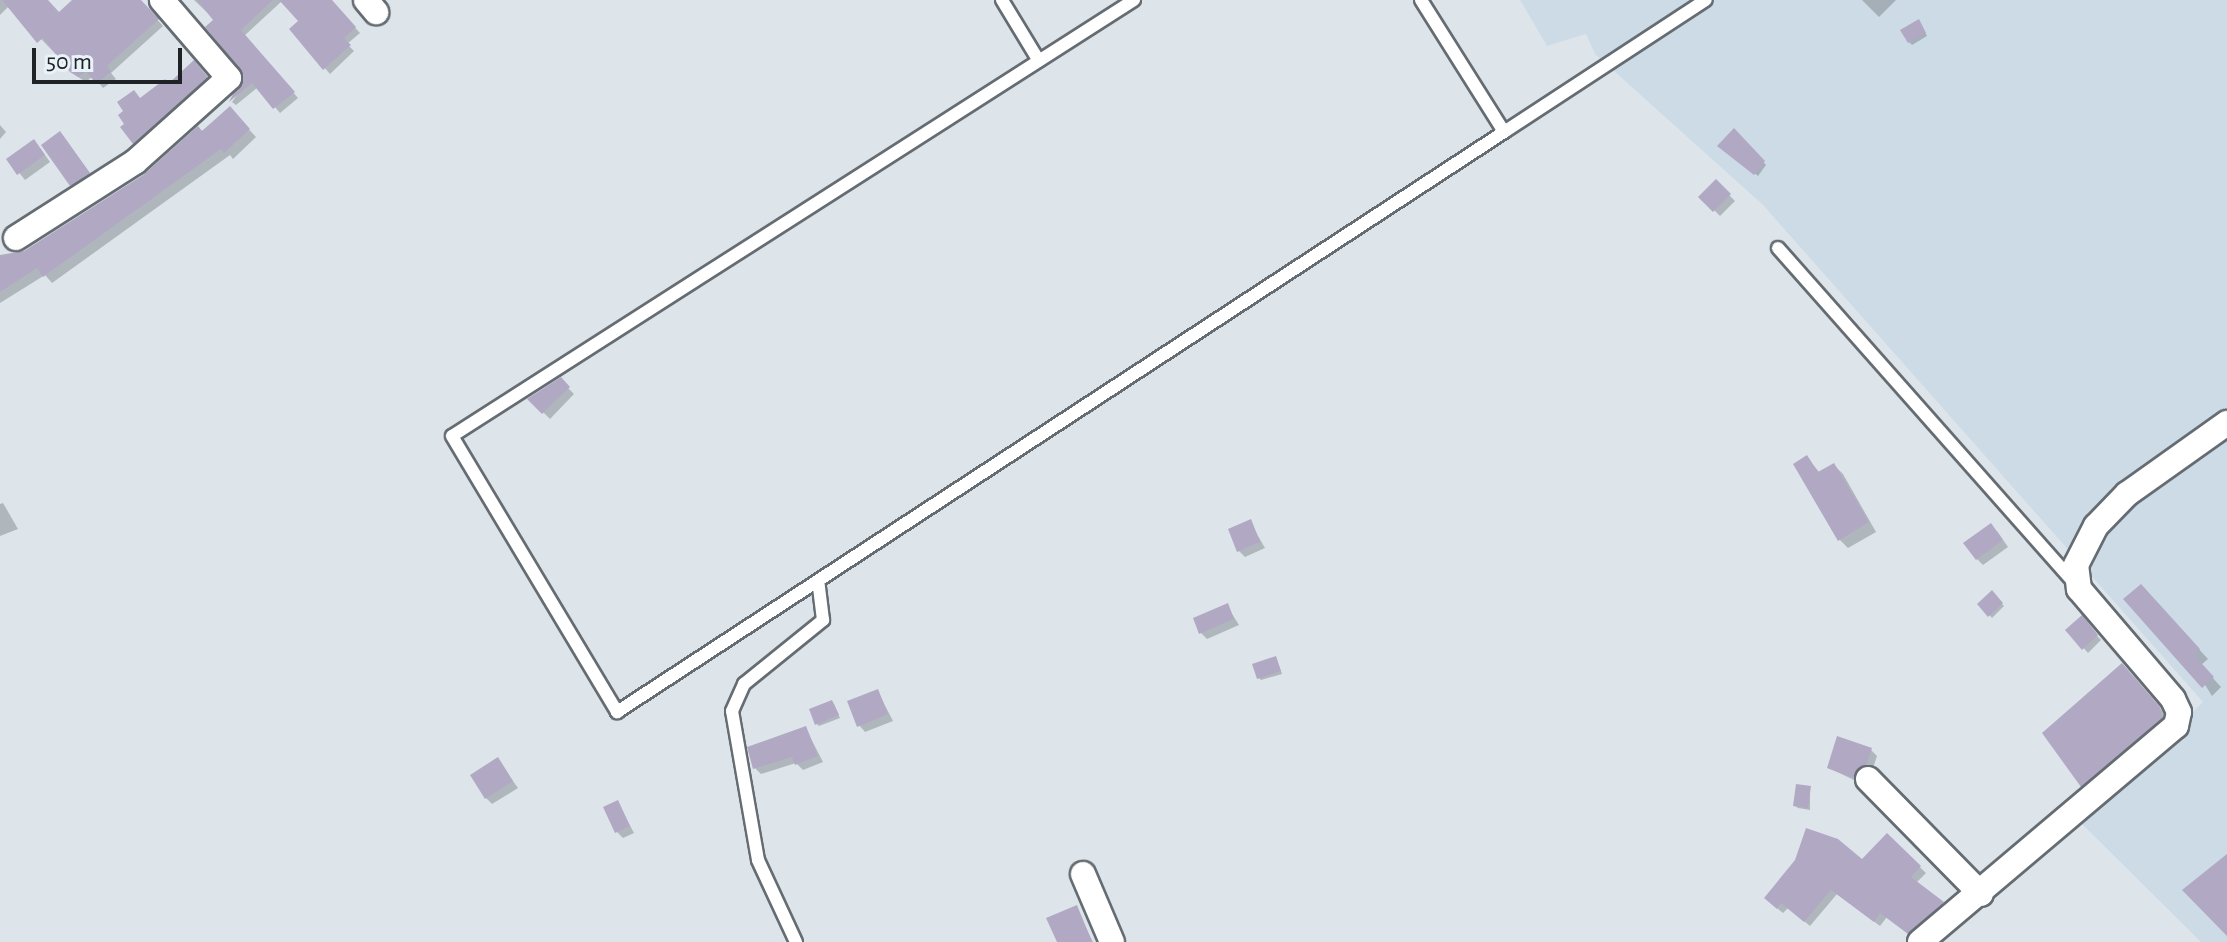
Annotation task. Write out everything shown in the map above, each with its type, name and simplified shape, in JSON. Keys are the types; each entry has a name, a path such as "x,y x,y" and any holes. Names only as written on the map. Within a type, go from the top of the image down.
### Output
{"street":[{"path":"16,238 135,162 229,78 162,0"},
{"path":"1920,942 1981,894 2176,726 2179,712 2173,699 2079,589 2076,565 2096,526 2127,494 2227,423"},
{"path":"1868,779 1981,894"},
{"path":"1083,874 1112,942"}],"lane":[{"path":"1002,0 1039,61"},
{"path":"1134,0 452,436 617,712 1706,0"},
{"path":"1421,0 1504,132"},
{"path":"1778,248 2079,589"},
{"path":"796,942 758,860 732,711 744,684 823,620 818,582"}],"shaded area":[{"path":"1520,0 2227,0 2227,942 2201,942 2080,822 2203,702 1763,205 1595,54 1586,34 1547,46"}],"building":[{"path":"2,0 48,0 59,12 72,0 141,0 159,19 107,66 111,72 96,84 86,71 78,77 70,72 43,38 37,43"},
{"path":"197,0 273,0 241,30 295,92 273,109 252,83 229,102 243,74 205,27 213,20"},
{"path":"279,0 332,0 356,27 344,38 351,45 323,70 289,29 298,21"},
{"path":"1919,19 1926,33 1908,43 1900,30"},
{"path":"194,60 208,77 133,144 120,127 124,124 118,115 123,111 117,102 134,90 140,98 165,79 168,84"},
{"path":"230,106 250,129 224,153 221,149 43,277 37,268 0,292 0,255 24,251 143,175 198,126 202,131"},
{"path":"1734,128 1765,161 1754,175 1717,146"},
{"path":"60,131 90,173 70,186 41,145"},
{"path":"34,139 45,155 17,175 6,159"},
{"path":"1716,179 1731,194 1713,212 1698,197"},
{"path":"561,377 570,387 542,414 527,399"},
{"path":"1807,455 1818,472 1834,463 1869,522 1838,541 1793,464"},
{"path":"1251,519 1260,542 1237,552 1228,529"},
{"path":"1991,523 2003,540 1976,560 1963,543"},
{"path":"2141,584 2200,649 2194,655 2214,677 2202,688 2123,599"},
{"path":"1992,590 2003,603 1988,617 1977,604"},
{"path":"1228,603 1234,619 1199,634 1193,618"},
{"path":"2082,615 2098,635 2082,650 2065,630"},
{"path":"1276,656 1281,671 1257,679 1252,664"},
{"path":"2122,663 2160,707 2162,718 2081,787 2042,733"},
{"path":"878,689 888,714 857,727 847,701"},
{"path":"832,700 839,715 815,725 809,709"},
{"path":"806,726 818,756 795,765 792,757 753,769 747,747"},
{"path":"1837,736 1872,748 1867,764 1853,778 1827,768"},
{"path":"498,757 513,781 485,799 470,775"},
{"path":"1796,784 1811,786 1808,808 1793,806"},
{"path":"618,800 630,826 615,833 603,807"},
{"path":"1806,828 1838,839 1862,859 1887,833 1921,866 1911,877 1944,902 1908,934 1880,913 1874,922 1831,890 1804,922 1781,903 1777,909 1764,898 1795,860"},
{"path":"2227,854 2227,936 2182,890"},
{"path":"1077,905 1092,942 1057,942 1046,918"}]}
